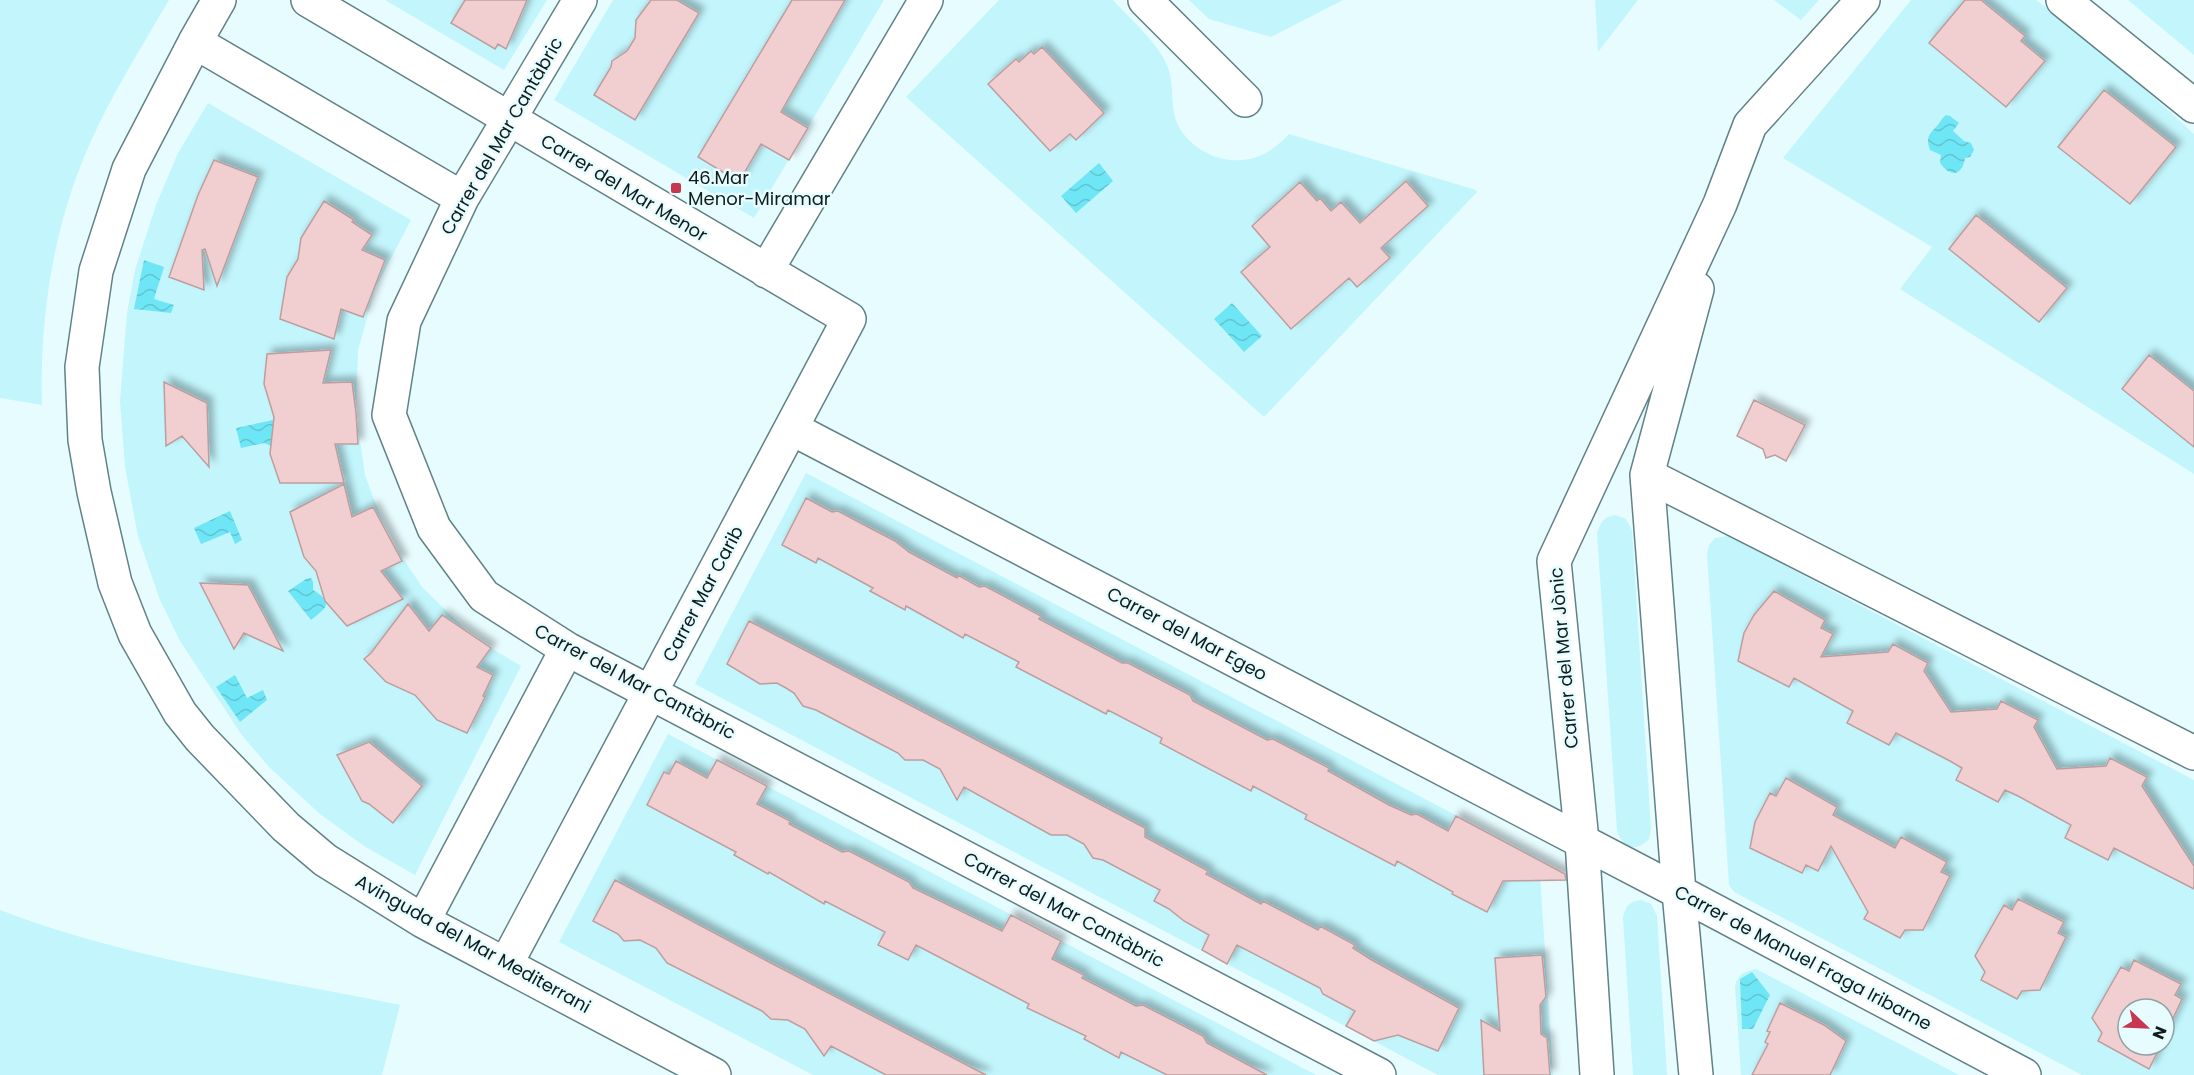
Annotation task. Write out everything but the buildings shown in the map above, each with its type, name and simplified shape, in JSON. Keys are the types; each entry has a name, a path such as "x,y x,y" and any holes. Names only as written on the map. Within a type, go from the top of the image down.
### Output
{"street":[{"name":"Avinguda del Mar Mediterrani","path":"219,0 129,169 96,271 82,367 85,440 94,492 115,584 135,634 180,713 200,738 286,827 325,860 423,921 714,1075"},
{"name":"Carrer del Mar Menor","path":"308,0 849,319"},
{"name":"Carrer del Mar Cantàbric","path":"580,0 462,198 404,321 389,415 434,528 484,596 567,649 1379,1075"},
{"path":"766,271 926,0"},
{"path":"1145,0 1245,100"},
{"name":"Carrer del Mar Jònic","path":"1597,1075 1582,841 1554,561 1720,204 1750,125 1863,0"},
{"path":"2063,0 2194,105"},
{"path":"195,42 462,198"},
{"name":"Carrer del Mar Jònic","path":"1696,1075 1679,892 1647,475 1720,204"},
{"name":"Carrer Mar Carib","path":"506,964 849,319"},
{"name":"Carrer del Mar Egeo","path":"791,428 1582,841"},
{"path":"1647,475 2194,753"},
{"path":"423,921 567,649"},
{"name":"Carrer de Manuel Fraga Iribarne","path":"1582,841 2024,1075"}],"shaded area":[{"path":"0,0 169,0 99,124 84,157 61,226 47,297 42,405 0,398"},
{"path":"385,0 547,0 504,70"},
{"path":"613,0 884,0 754,218 554,100"},
{"path":"999,0 1113,0 1152,41 1164,59 1170,75 1174,112 1179,127 1194,145 1214,156 1237,160 1259,156 1279,144 1289,134 1477,192 1264,417 906,97"},
{"path":"1189,0 1343,0 1271,37 1209,19"},
{"path":"1595,0 1638,0 1598,52"},
{"path":"1774,0 1819,0 1801,20"},
{"path":"1911,0 2036,0 2094,43 2194,134 2194,474 1900,289 1932,247 1783,158"},
{"path":"2128,0 2194,0 2194,55"},
{"path":"208,103 411,220 375,289 358,350 356,413 365,475 387,534 422,587 467,631 521,666 415,875 364,846 320,814 269,767 241,734 180,641 160,600 138,536 125,467 120,401 127,313 135,270 156,205 178,153"},
{"path":"806,473 1539,859 1553,1075 1438,1075 695,684"},
{"path":"1615,515 1626,519 1632,530 1651,829 1649,839 1635,847 1626,845 1617,831 1597,533 1603,521"},
{"path":"1728,536 2194,780 2194,1075 2082,1075 1734,892 1729,885 1707,554 1709,545 1715,538"},
{"path":"668,734 1316,1075 813,1075 559,942"},
{"path":"1641,900 1651,904 1657,916 1667,1075 1633,1075 1623,918 1628,905"},
{"path":"0,910 97,942 147,954 400,1005 382,1075 0,1075"},
{"path":"1756,969 1959,1075 1741,1075 1735,987 1742,974"}],"water":[{"path":"1946,115 1959,123 1953,131 1964,141 1971,143 1974,150 1970,157 1965,158 1961,169 1955,173 1944,168 1940,163 1941,155 1930,150 1928,143 1930,135"},
{"path":"1099,163 1113,181 1076,213 1061,196"},
{"path":"144,260 164,267 154,299 174,305 171,313 134,309"},
{"path":"1232,303 1262,336 1244,352 1214,319"},
{"path":"273,420 278,439 271,446 264,443 241,448 236,428"},
{"path":"230,511 242,540 235,544 230,532 201,544 194,528"},
{"path":"311,578 313,590 324,598 326,605 311,620 288,591"},
{"path":"235,675 247,698 263,690 267,700 240,722 216,687"},
{"path":"1752,972 1770,995 1753,1029 1742,1029 1740,979"}],"place":[{"name":"46.Mar Menor-Miramar","path":"676,188"}]}
